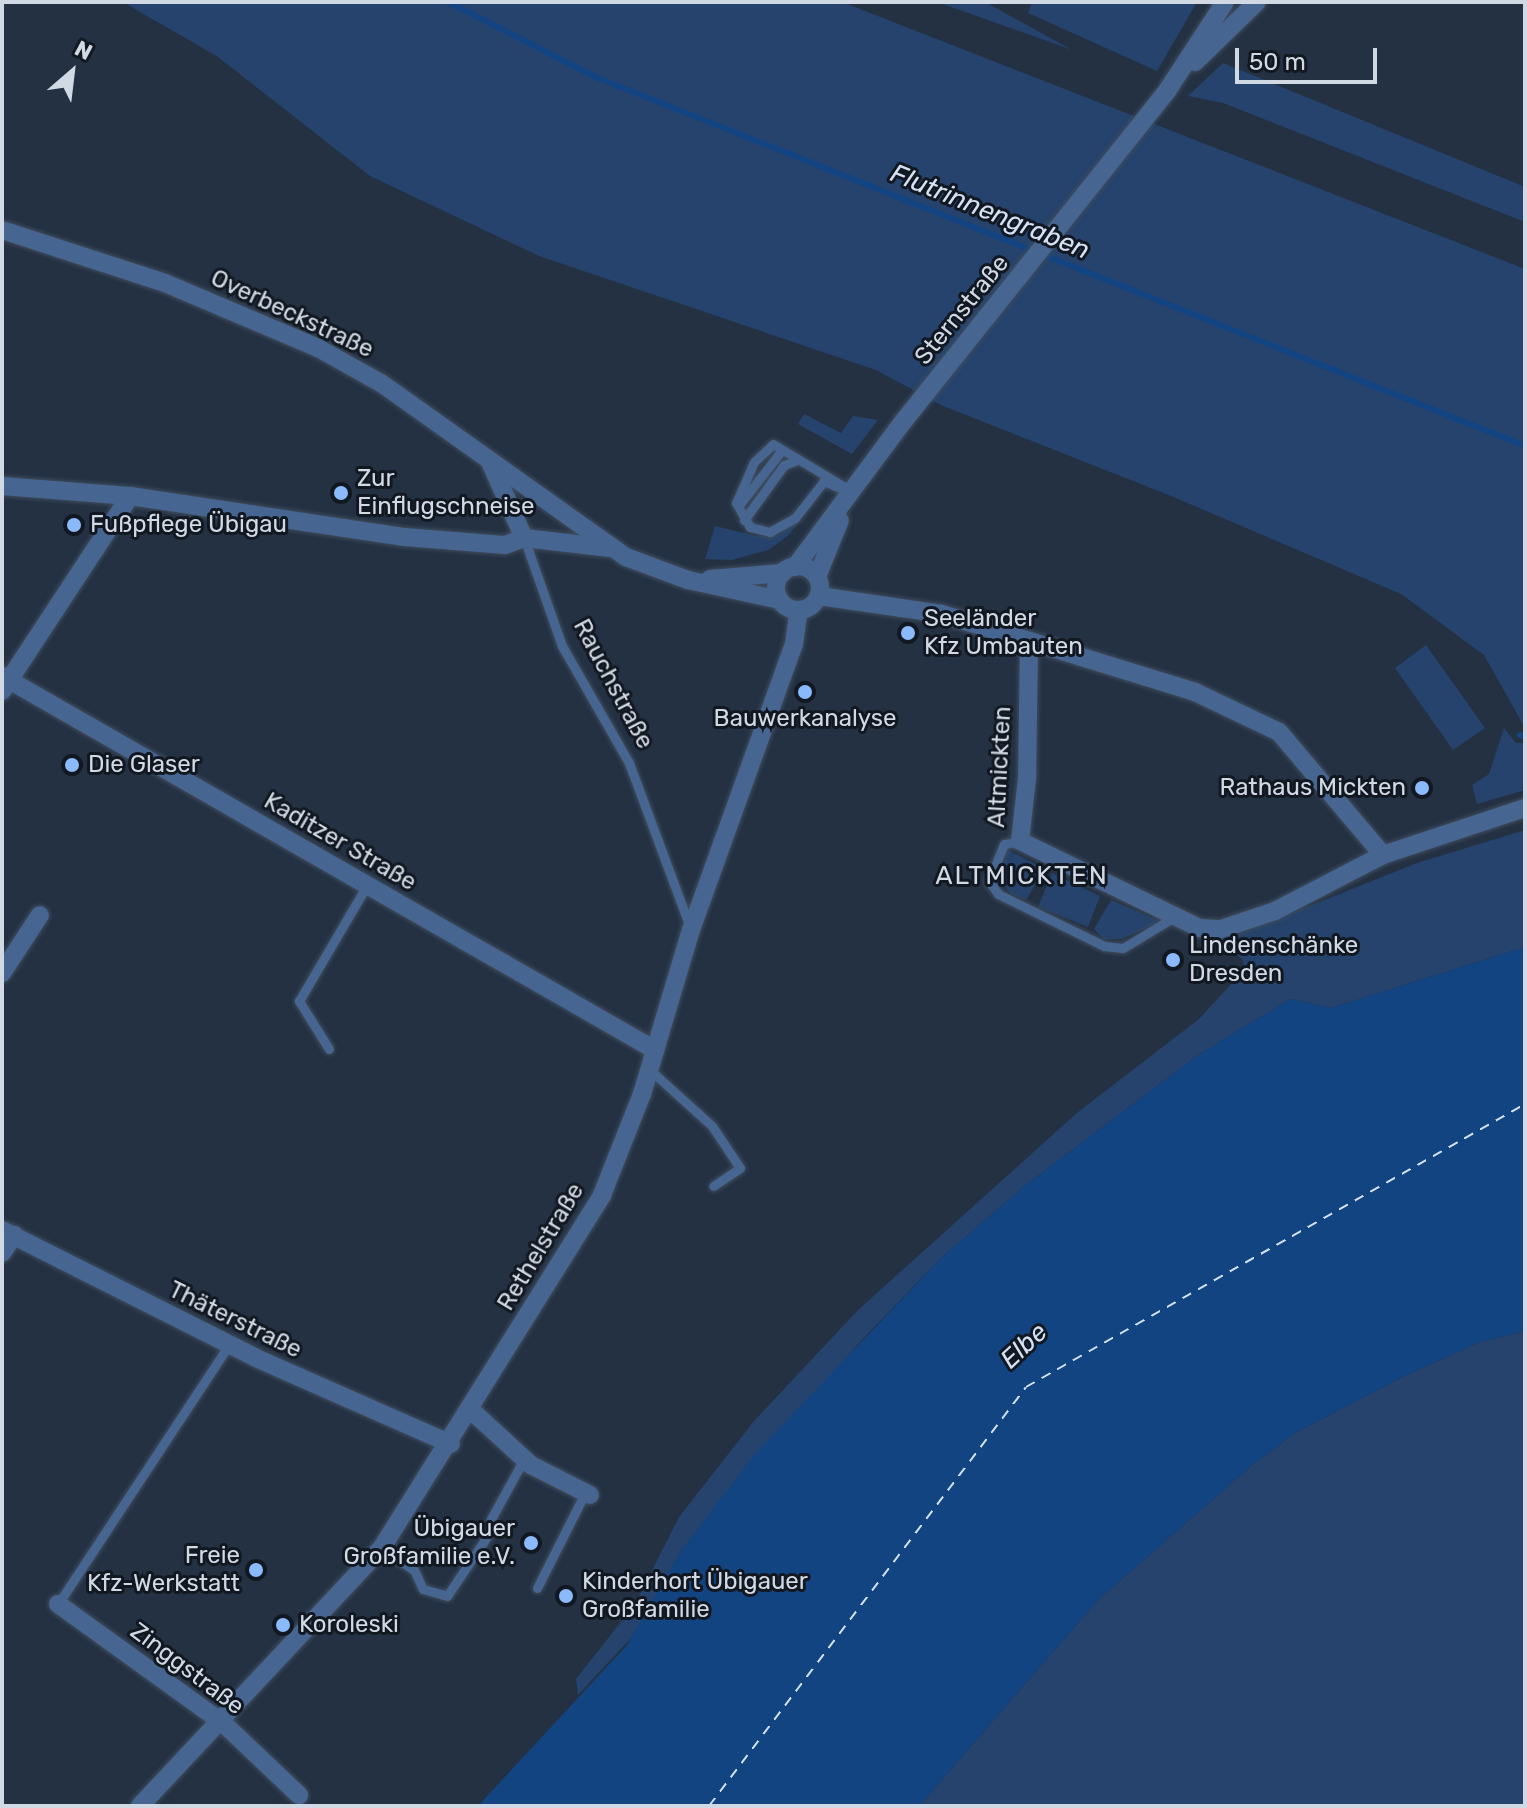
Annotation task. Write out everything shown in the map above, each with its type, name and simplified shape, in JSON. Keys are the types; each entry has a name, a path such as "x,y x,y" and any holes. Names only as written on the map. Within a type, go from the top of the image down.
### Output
{"street":[{"name":"Sternstraße","path":"789,570 1171,85 1225,2"},
{"name":"Sternstraße","path":"1171,85 1257,2"},
{"name":"Overbeckstraße","path":"2,230 165,283 294,337 381,383 613,549"},
{"name":"Rauchstraße","path":"490,461 524,538"},
{"path":"2,486 130,496 405,537 505,545 524,538 613,549 688,580 780,600 799,610 819,596 942,614 1195,692 1279,732 1383,855 1525,808"},
{"name":"Sternstraße","path":"817,577 851,494"},
{"path":"4,682 130,496"},
{"path":"688,580 789,570 817,577 819,596"},
{"path":"780,600 777,586 789,570"},
{"name":"Rethelstraße","path":"140,1806 223,1723 381,1548 472,1411 602,1195 649,1069 691,930 794,644 799,610"},
{"name":"Altmickten","path":"1029,641 1027,778 1020,841 1199,928 1221,929 1275,911 1383,855"},
{"name":"Kaditzer Straße","path":"4,682 655,1050"},
{"path":"2,973 40,915"},
{"path":"2,1253 8,1232"},
{"name":"Thäterstraße","path":"8,1232 229,1345 451,1444"},
{"path":"472,1411 524,1459 587,1494"},
{"name":"Zinggstraße","path":"58,1604 223,1723 299,1795"}],"lane":[{"path":"782,450 851,494 824,481 783,528 758,531 744,520 737,507 782,450"},
{"path":"744,520 784,465 798,460"},
{"name":"Rauchstraße","path":"524,538 562,646 629,763 691,930"},
{"path":"1020,841 1004,844 989,881 998,894 1104,946 1123,948 1176,916"},
{"path":"329,1049 299,1001 367,885"},
{"path":"649,1069 712,1126 740,1168 713,1186"},
{"name":"Zinggstraße","path":"58,1604 229,1345"},
{"path":"381,1548 414,1570 423,1589 447,1596 488,1535 491,1519 524,1459"},
{"path":"537,1588 587,1494"}],"shaded area":[{"path":"123,2 842,2 1525,269 1525,728 1484,655 1401,594 1171,496 943,406 876,370 539,256 370,176 218,57"},
{"path":"937,2 985,2 1072,50"},
{"path":"1032,2 1197,2 1157,71 1028,13"},
{"path":"1223,63 1525,187 1525,222 1223,103 1188,96"},
{"path":"804,414 841,433 853,416 878,420 852,454 798,424"},
{"path":"824,489 788,536 768,550 732,560 705,559 715,526 756,536 779,535"},
{"path":"1426,645 1485,728 1453,750 1395,668"},
{"path":"1504,728 1516,743 1525,743 1525,790 1477,804 1472,785 1489,774"},
{"path":"1525,830 1525,947 1331,1008 1290,999 1198,1055 1028,1183 941,1258 860,1342 681,1551 642,1626 578,1695 576,1679 635,1604 679,1517 754,1421 858,1310 1078,1112 1199,1019 1245,969 1242,959 1212,935 1249,930 1417,863"},
{"path":"1008,850 1045,869 1026,900 1011,894 997,878"},
{"path":"1052,873 1100,896 1088,927 1038,907"},
{"path":"1111,900 1157,920 1155,924 1122,939 1103,939 1094,929"},
{"path":"1525,1331 1525,1806 919,1806 1098,1600 1251,1466 1295,1433 1402,1377 1480,1342"}],"water":[{"name":"Elbe","path":"1525,947 1525,1331 1480,1342 1402,1377 1295,1433 1251,1466 1098,1600 919,1806 478,1806 627,1645 681,1551 754,1455 941,1258 1028,1183 1198,1055 1290,999 1331,1008"}],"waterway":[{"name":"Flutrinnengraben","path":"448,2 598,78 1525,446"},
{"path":"1520,735 1525,737"}],"ferry route":[{"path":"709,1806 1026,1387 1525,1104"}],"place":[{"name":"Zur Einflugschneise","path":"341,493"},
{"name":"Fußpflege Übigau","path":"74,525"},
{"name":"Seeländer Kfz Umbauten","path":"908,633"},
{"name":"Bauwerkanalyse","path":"805,692"},
{"name":"Die Glaser","path":"72,765"},
{"name":"Rathaus Mickten","path":"1422,788"},
{"name":"Lindenschänke Dresden","path":"1173,960"},
{"name":"Übigauer Großfamilie e.V.","path":"531,1543"},
{"name":"Freie Kfz-Werkstatt","path":"256,1570"},
{"name":"Kinderhort Übigauer Großfamilie","path":"566,1596"},
{"name":"Koroleski","path":"283,1625"}],"district":[{"name":"ALTMICKTEN","path":"1022,876"}]}
